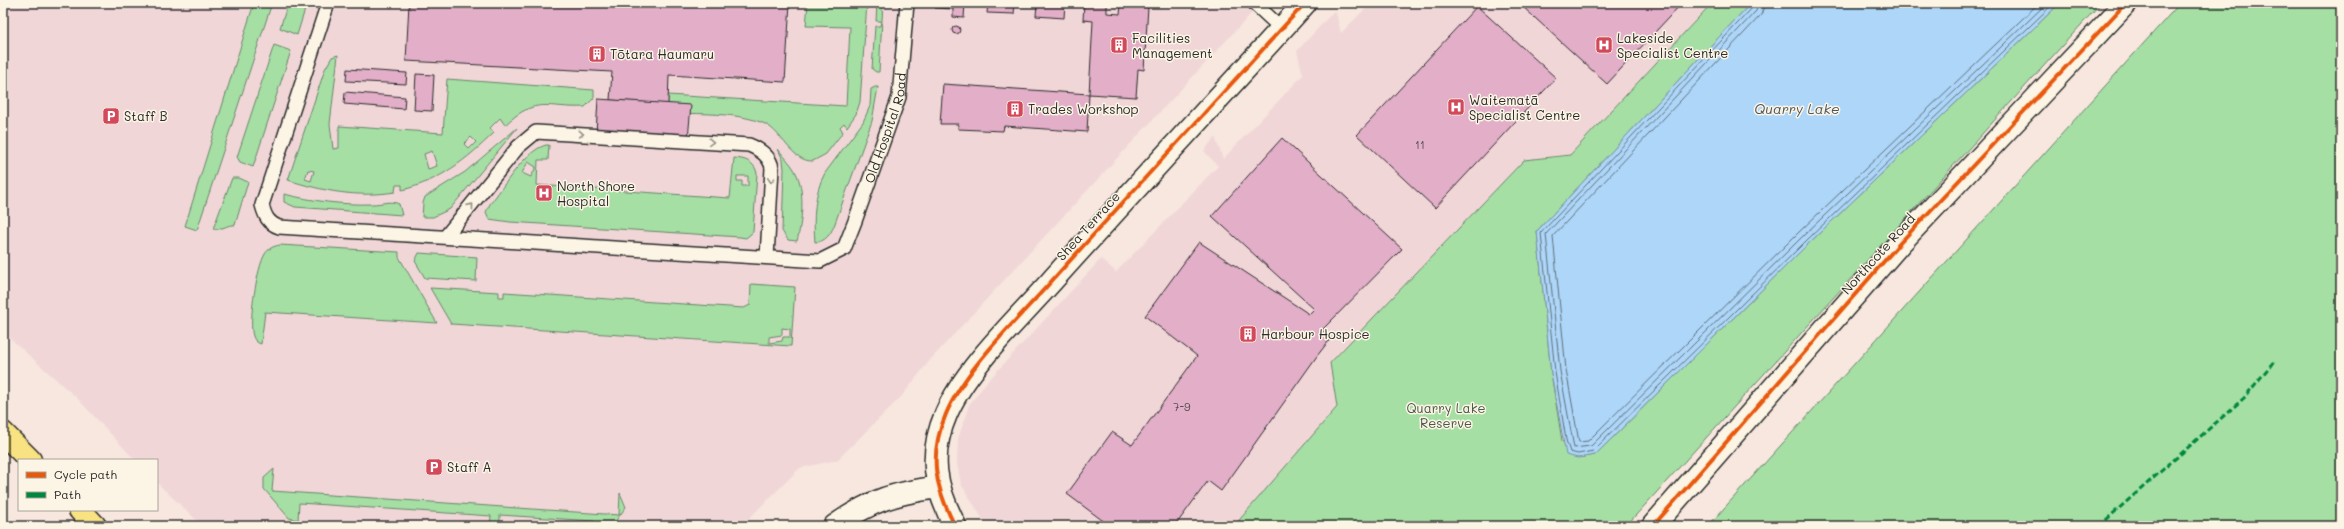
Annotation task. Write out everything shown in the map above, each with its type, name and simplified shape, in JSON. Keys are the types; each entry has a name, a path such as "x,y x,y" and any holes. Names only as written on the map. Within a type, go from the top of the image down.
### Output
{"main road":[{"path":"3,433 29,459"}],"street":[{"name":"Shea Terrace","path":"955,526 938,488 935,452 946,414 957,393 984,358 1061,271 1305,3"},
{"name":"Northcote Road","path":"1652,526 1900,243 2126,3"},
{"path":"835,526 870,503 888,496 938,488"}],"lane":[{"path":"328,3 262,205 267,219 272,225 279,228 446,236 767,257 772,168 767,157 758,149 749,145 536,132 518,147 446,236"},
{"name":"Old Hospital Road","path":"767,257 820,260 844,249 856,221 899,97 907,3"},
{"path":"1254,3 1282,29"}],"shaded area":[{"name":"North Shore Hospital","path":"3,3 1261,3 931,359 901,397 837,460 800,468 741,526 203,526 158,484 158,459 134,459 78,399 3,332"},
{"path":"1371,3 1712,3 1570,155 1524,160 1330,363 1337,407 1234,526 987,526 961,484 957,463 958,439 969,405 986,383 1101,259 1116,272 1218,166 1204,151 1215,137 1223,159 1303,75 1297,51 1335,10 1341,33"}],"green space":[{"path":"254,3 272,3 197,230 185,226"},
{"path":"288,3 307,3 297,35 280,28"},
{"path":"808,3 867,3 860,102 856,114 847,127 844,123 840,127 843,132 826,154 813,161 799,157 777,133 765,124 755,120 718,114 667,113 668,95 846,106 850,27 806,26"},
{"path":"877,3 883,3 879,72 872,69 875,26 880,26 881,21 876,21"},
{"name":"Quarry Lake Reserve","path":"1712,3 1751,3 1537,231 1551,373 1562,441 1578,458 1595,455 1808,244 2060,3 2101,3 1626,526 1234,526 1337,407 1330,363 1524,160 1570,155"},
{"path":"2180,3 2341,3 2341,526 1708,526"},
{"path":"274,45 291,51 253,167 240,162 237,157"},
{"path":"338,55 330,124 333,149 339,148 339,126 443,133 447,79 594,90 594,98 585,107 534,107 516,116 505,125 500,118 490,128 494,133 463,161 440,175 416,186 402,190 402,185 396,185 395,192 381,194 354,194 327,190 288,180 325,69 332,57","holes":["471,137 476,142 469,149 464,144","432,151 437,166 428,169 424,154","308,170 314,171 311,181 305,179"]},
{"path":"878,87 872,121 834,226 827,237 822,241 815,242 815,206 821,181 825,173 863,122 870,106 871,89"},
{"path":"517,128 450,209 433,217 422,217 425,197 465,172"},
{"path":"549,145 548,160 538,160 537,185 730,198 734,158 748,161 754,166 757,173 753,232 746,238 510,222 489,219 486,212 490,204 515,170 530,154","holes":["528,162 536,167 531,177 522,173","737,176 748,176 748,186 742,186 742,181 737,181"]},
{"path":"778,149 793,168 800,182 802,208 797,241 788,240 782,231 784,169 783,160"},
{"path":"232,178 239,178 248,182 235,225 213,229"},
{"path":"284,194 317,201 339,203 396,203 399,204 402,215 295,207 284,202"},
{"path":"280,245 399,252 399,257 437,323 265,312 261,344 258,343 253,337 252,329 252,307 256,282 265,254 271,248"},
{"path":"419,253 477,257 476,281 425,278 415,261"},
{"path":"751,284 795,287 791,346 451,324 430,288 499,292 499,297 504,297 504,292 744,308 750,305","holes":["782,328 790,329 790,337 783,337 782,341 769,343 769,337 782,335"]},
{"path":"274,469 272,491 619,515 620,493 626,507 612,526 594,526 594,521 500,515 500,526 490,526 491,516 299,503 298,520 289,518 264,489 264,478"}],"water":[{"name":"Quarry Lake","path":"1751,3 2060,3 1808,244 1595,455 1578,458 1566,455 1551,373 1537,231"}],"building":[{"name":"Tōtara Haumaru","path":"409,3 790,3 785,82 669,75 668,104 610,100 612,72 406,61"},
{"path":"935,3 965,3 964,18 953,17 953,9 935,8"},
{"path":"988,3 1015,3 1014,14 987,13"},
{"path":"1037,3 1065,3 1064,18 1036,16"},
{"name":"Facilities Management","path":"1084,3 1107,3 1107,13 1120,14 1121,5 1148,7 1144,70 1138,69 1136,97 1089,94 1093,21 1083,20"},
{"name":"Lakeside Specialist Centre","path":"1525,3 1682,3 1607,84 1522,6"},
{"name":"Waitematā Specialist Centre","path":"1477,6 1556,78 1435,208 1357,135"},
{"path":"956,26 959,27 959,33 956,34 953,33 952,30 953,27"},
{"path":"347,69 407,73 406,84 346,81"},
{"path":"416,74 434,75 432,111 414,110"},
{"name":"Trades Workshop","path":"943,84 1089,94 1087,132 1004,126 1003,131 958,129 958,124 940,124"},
{"path":"345,92 405,97 404,109 344,104"},
{"path":"598,99 691,105 688,139 596,133"},
{"name":"Harbour Hospice","path":"1282,138 1402,249 1322,330 1331,338 1221,491 1208,481 1175,526 1110,526 1067,494 1112,432 1132,445 1197,356 1145,316 1199,242 1309,314 1314,309 1212,216"}],"marked path":[{"path":"2099,526 2244,398 2275,360"}],"cycle path":[{"path":"955,526 948,512 939,484 936,471 936,458 940,429 946,414 965,380 992,346 1305,3"},
{"path":"1653,526 1900,243 2126,3"}],"place":[{"name":"Facilities Management","path":"1119,45"},
{"name":"Lakeside Specialist Centre","path":"1604,45"},
{"name":"Tōtara Haumaru","path":"597,54"},
{"name":"Waitematā Specialist Centre","path":"1456,107"},
{"name":"Trades Workshop","path":"1015,109"},
{"name":"Staff B","path":"111,116"},
{"name":"North Shore Hospital","path":"544,193"},
{"name":"Harbour Hospice","path":"1248,334"},
{"name":"Staff A","path":"434,467"}]}
